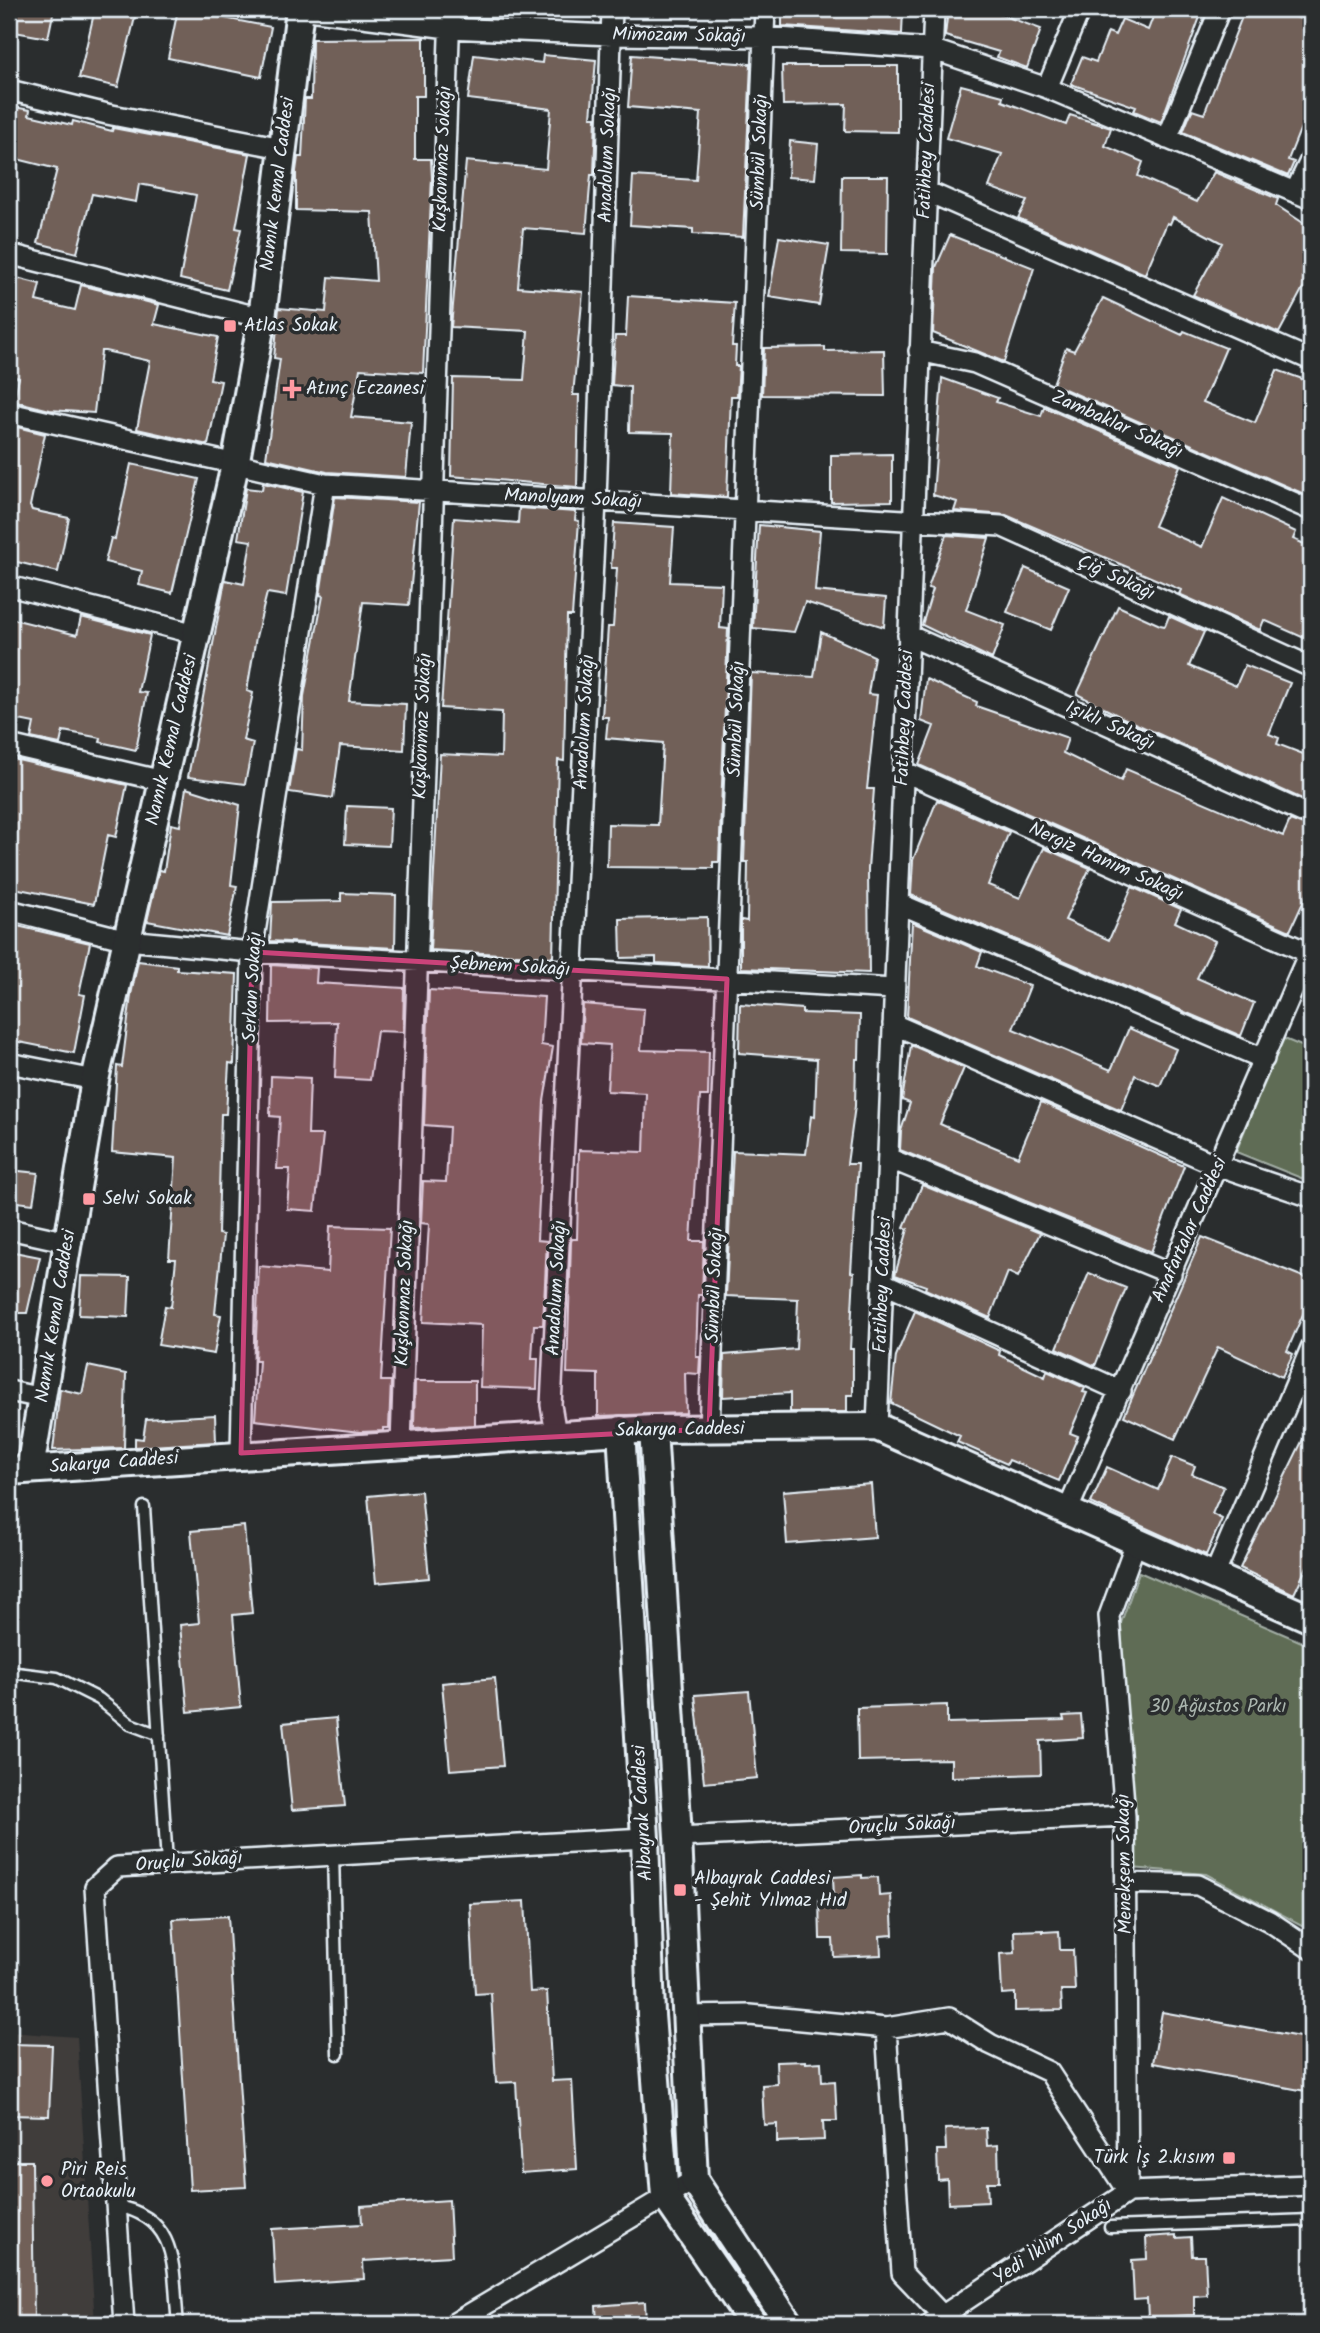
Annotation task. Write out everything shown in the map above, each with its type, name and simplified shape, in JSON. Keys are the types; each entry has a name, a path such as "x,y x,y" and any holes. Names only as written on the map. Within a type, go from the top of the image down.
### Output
{"street":[{"name":"Mimozam Sokağı","path":"301,9 449,18 612,35 764,37 931,49 1047,88 1303,196"},
{"name":"Namık Kemal Caddesi","path":"20,1470 42,1398 95,1080 235,465 262,318 301,9"},
{"name":"Anadolum Sokağı","path":"556,1434 551,1405 596,500 612,9"},
{"name":"Sümbül Sokağı","path":"709,1429 765,9"},
{"name":"Fatihbey Caddesi","path":"877,1427 934,9"},
{"path":"1047,88 1080,9"},
{"path":"1167,139 1220,9"},
{"name":"Kuşkonmaz Sokağı","path":"401,1444 449,18"},
{"path":"9,90 107,114 282,148"},
{"path":"1303,196 1311,159"},
{"path":"926,191 1311,360"},
{"path":"9,254 262,318"},
{"name":"Zambaklar Sokağı","path":"919,351 975,363 1311,510"},
{"name":"Manolyam Sokağı","path":"9,413 325,484 913,519"},
{"name":"Serkan Sokağı","path":"242,1453 252,952 325,484"},
{"name":"Çiğ Sokağı","path":"913,519 1001,526 1311,667"},
{"path":"9,586 196,634"},
{"name":"Işıklı Sokağı","path":"908,635 1311,816"},
{"path":"9,746 163,781"},
{"name":"Nergiz Hanım Sokağı","path":"903,771 1310,951"},
{"path":"898,903 1264,1059"},
{"name":"Şebnem Sokağı","path":"9,910 127,940 252,952 894,989"},
{"name":"Anafartalar Caddesi","path":"1068,1512 1310,951"},
{"path":"893,1024 1219,1166 1311,1197"},
{"path":"9,1063 95,1080"},
{"path":"888,1158 1171,1274"},
{"path":"9,1229 68,1242"},
{"path":"883,1283 1121,1391"},
{"path":"1214,1576 1311,1348"},
{"path":"9,1391 42,1398"},
{"name":"Sakarya Caddesi","path":"20,1470 242,1453 621,1430 877,1427 1311,1619"},
{"name":"Albayrak Caddesi","path":"653,1429 678,1837 684,2017 694,2180 789,2324"},
{"name":"Albayrak Caddesi","path":"621,1430 645,1838 651,2015 665,2196"},
{"name":"Menekşem Sokağı","path":"1128,2192 1125,1816 1109,1616 1136,1542"},
{"name":"Oruçlu Sokağı","path":"678,1837 1125,1816"},
{"path":"645,1838 678,1837"},
{"name":"Oruçlu Sokağı","path":"124,2324 95,1888 117,1867 333,1853 645,1838"},
{"path":"1126,1883 1198,1885 1269,1921 1311,1949"},
{"path":"651,2015 750,2015 887,2028 949,2018 990,2044 1049,2071 1128,2192"},
{"path":"887,2028 902,2273 937,2320"},
{"path":"453,2324 694,2180"},
{"name":"Yedi İklim Sokağı","path":"937,2320 1128,2192 1311,2185"},
{"path":"665,2196 753,2324"}],"lane":[{"path":"144,1507 167,1863"},
{"path":"9,1672 57,1678 99,1699 130,1724 159,1735"},
{"path":"333,1853 338,2054"},
{"path":"116,2206 148,2219 169,2243 177,2324"},
{"path":"1111,2227 1311,2220"}],"highlighted area":[{"path":"252,952 727,979 709,1429 241,1453"}],"shaded area":[{"name":"Piri Reis Ortaokulu","path":"9,2032 77,2037 95,2324 9,2324"}],"green space":[{"path":"1282,1038 1311,1050 1311,1182 1236,1152"},
{"name":"30 Ağustos Parkı","path":"1139,1572 1311,1646 1311,1930 1206,1874 1131,1868 1121,1623"}],"building":[{"path":"9,9 54,9 48,38 9,31"},
{"path":"95,9 137,9 118,87 79,78"},
{"path":"178,9 271,27 261,77 168,58"},
{"path":"782,9 903,9 902,34 782,26"},
{"path":"948,9 1000,9 999,14 1041,29 1027,68 997,57 999,52 945,36"},
{"path":"1156,9 1203,9 1161,122 1134,111 1136,107 1071,84 1082,57 1096,62 1108,32 1115,35 1122,19 1148,30"},
{"path":"1245,9 1277,9 1311,23 1311,102 1288,160 1294,162 1288,176 1183,132 1192,110 1204,114"},
{"path":"424,38 424,96 415,96 415,159 431,159 432,178 423,373 360,369 351,417 411,422 406,477 327,472 266,458 280,359 274,358 279,308 326,312 329,277 376,281 372,212 296,210 296,171 298,157 302,157 305,99 311,99 312,39"},
{"path":"474,55 542,63 543,55 596,60 591,117 596,117 594,175 591,175 586,233 523,228 518,287 583,292 573,395 579,395 577,487 451,476 453,378 524,380 528,331 451,327 466,161 546,169 551,109 468,99"},
{"path":"632,55 751,64 743,237 693,234 693,229 630,225 633,176 696,180 701,113 628,107"},
{"path":"782,66 898,66 898,132 845,131 846,104 783,105"},
{"path":"961,85 1003,96 1002,101 1066,125 1070,115 1111,128 1105,146 1143,162 1138,176 1197,202 1214,172 1278,199 1276,205 1311,228 1311,292 1303,288 1279,333 1193,295 1222,243 1173,217 1170,224 1167,223 1145,274 1018,218 1027,201 989,187 1002,154 946,138"},
{"path":"9,106 30,110 29,115 72,125 73,121 112,131 113,128 250,154 236,228 241,229 227,290 180,279 196,195 139,184 136,202 92,194 77,253 38,243 57,169 9,157"},
{"path":"790,141 818,144 815,179 788,177"},
{"path":"842,176 888,176 887,254 841,253"},
{"path":"950,235 1034,268 1004,362 933,333 936,267"},
{"path":"779,237 829,245 819,305 769,297"},
{"path":"9,276 40,284 36,301 75,310 81,285 159,305 154,324 218,337 210,379 221,381 208,445 137,429 150,361 101,351 94,413 50,410 14,401 19,378 9,375"},
{"path":"628,296 735,303 732,346 736,346 735,366 739,366 737,396 731,396 727,497 671,493 673,433 629,432 630,387 612,385 615,336 626,336"},
{"path":"1103,298 1182,335 1184,331 1226,348 1203,402 1255,423 1277,370 1311,382 1311,497 1053,384 1066,348 1074,351"},
{"path":"825,347 825,351 884,350 885,396 762,395 764,348"},
{"path":"942,378 998,398 996,402 1041,416 1044,407 1180,466 1154,526 1202,547 1223,498 1296,532 1293,539 1311,547 1311,641 1264,620 1260,630 1179,594 1181,590 1006,515 954,511 957,502 933,495"},
{"path":"9,425 45,434 30,506 32,510 69,518 58,572 9,560"},
{"path":"892,454 892,501 831,502 831,455"},
{"path":"131,464 199,479 172,593 139,585 142,571 105,562 111,538 115,539"},
{"path":"263,483 303,492 286,596 267,593 256,637 247,691 253,693 243,740 253,743 245,784 188,777 225,580 244,584 251,541 238,539 246,488 262,490"},
{"path":"335,497 419,502 409,605 363,602 349,701 406,704 404,750 340,746 333,798 289,792 296,749 302,750 304,696 323,596 320,595"},
{"path":"519,508 576,512 575,520 579,521 572,616 567,616 564,761 558,760 553,957 430,950 440,754 501,757 502,712 441,708 454,518 518,523"},
{"path":"614,523 674,527 670,582 722,584 720,628 728,629 719,862 713,862 713,868 607,867 608,824 658,825 663,743 606,738 608,717 602,717 608,627 613,627 617,568 611,568"},
{"path":"759,525 820,531 815,591 886,598 884,627 805,602 794,632 753,628"},
{"path":"946,535 989,538 966,610 1005,625 992,659 922,625 933,589 928,588"},
{"path":"1025,568 1069,587 1051,630 1007,612"},
{"path":"1118,606 1160,625 1165,626 1169,616 1204,632 1189,666 1236,686 1245,665 1290,683 1269,734 1279,738 1277,744 1311,757 1311,803 1121,717 1077,694"},
{"path":"81,617 150,635 138,692 147,693 136,750 100,742 101,738 63,731 60,744 31,738 34,723 9,718 9,618 77,635"},
{"path":"821,632 874,656 868,694 877,695 867,789 874,789 868,869 869,973 741,968 741,920 747,921 748,862 744,862 751,673 814,677"},
{"path":"926,679 977,702 976,706 1068,738 1063,753 1121,781 1126,769 1283,836 1290,820 1311,828 1311,885 1290,931 919,765 934,726 921,721"},
{"path":"9,758 127,785 116,837 108,835 94,904 9,887"},
{"path":"186,788 240,805 231,885 237,886 227,936 147,921 159,870 164,871 171,824 180,826"},
{"path":"937,800 1009,832 988,885 1020,898 1044,848 1090,868 1065,920 1109,940 1132,887 1181,909 1175,922 1215,941 1197,978 1254,1003 1241,1036 911,895 913,860"},
{"path":"347,806 391,808 389,846 345,844"},
{"path":"341,893 396,895 395,948 270,941 272,902 341,901"},
{"path":"707,917 708,966 656,963 656,957 621,958 620,919"},
{"path":"912,922 982,952 977,966 1030,986 1013,1029 1111,1070 1129,1028 1176,1049 1160,1086 1135,1075 1121,1110 907,1017"},
{"path":"9,924 90,943 79,994 85,995 74,1053 9,1040 9,995 13,971 9,970"},
{"path":"138,961 177,966 177,970 237,974 234,1064 229,1063 226,1114 221,1114 218,1234 223,1235 215,1314 221,1315 214,1354 158,1345 165,1306 171,1307 176,1259 169,1259 176,1158 112,1152 117,1066 122,1067"},
{"path":"271,965 317,968 316,983 404,988 403,1032 377,1031 370,1080 335,1078 337,1022 270,1023"},
{"path":"429,990 544,997 541,1045 553,1047 544,1101 537,1240 547,1241 543,1325 534,1325 532,1359 538,1359 537,1389 480,1387 482,1325 423,1322 429,1224 421,1223 423,1181 446,1182 449,1127 424,1125"},
{"path":"583,1004 644,1009 641,1050 709,1052 708,1096 700,1096 691,1241 704,1241 702,1295 698,1295 696,1357 700,1357 699,1374 685,1373 686,1413 598,1416 598,1374 567,1373 571,1242 572,1239 577,1239 579,1150 644,1152 646,1093 607,1091 610,1045 581,1043"},
{"path":"740,1004 802,1009 802,1013 860,1015 855,1106 847,1164 858,1164 851,1272 854,1273 850,1349 853,1349 853,1395 847,1395 847,1412 790,1412 790,1393 723,1397 724,1355 796,1349 798,1299 726,1296 733,1151 806,1154 811,1116 815,1117 817,1059 739,1053"},
{"path":"911,1045 964,1068 940,1124 949,1128 1018,1157 1041,1102 1184,1166 1151,1252 900,1150 901,1131 910,1103 902,1100"},
{"path":"271,1076 310,1078 308,1135 323,1135 315,1211 287,1209 290,1169 277,1169 280,1117 270,1116"},
{"path":"9,1170 38,1173 33,1204 9,1201"},
{"path":"922,1185 1040,1233 1018,1277 1008,1272 990,1318 925,1289 926,1286 895,1275 908,1229 904,1227"},
{"path":"330,1226 390,1228 381,1381 391,1381 389,1428 383,1428 383,1431 360,1432 255,1420 259,1361 255,1361 259,1266 328,1272"},
{"path":"1202,1237 1311,1280 1311,1296 1287,1351 1293,1354 1282,1377 1218,1347 1175,1439 1124,1416"},
{"path":"9,1251 40,1257 27,1313 9,1313"},
{"path":"1089,1273 1126,1288 1095,1366 1057,1348"},
{"path":"81,1276 130,1277 128,1317 79,1315"},
{"path":"915,1311 1000,1351 999,1355 1045,1377 1047,1371 1085,1388 1083,1392 1087,1393 1070,1433 1078,1436 1059,1481 1009,1460 1007,1464 957,1442 960,1436 891,1403 896,1356"},
{"path":"88,1366 126,1374 124,1448 53,1450 60,1389 82,1394"},
{"path":"415,1381 475,1381 475,1425 414,1428"},
{"path":"215,1415 216,1442 135,1447 135,1438 143,1439 146,1419"},
{"path":"1311,1423 1311,1558 1294,1594 1240,1568"},
{"path":"1172,1457 1195,1466 1192,1474 1224,1487 1212,1514 1222,1519 1206,1555 1091,1503 1107,1467 1158,1490"},
{"path":"871,1484 875,1537 787,1544 783,1491"},
{"path":"421,1491 429,1578 376,1583 368,1496"},
{"path":"244,1526 252,1613 233,1615 241,1707 188,1712 180,1625 199,1623 191,1531"},
{"path":"495,1678 503,1766 450,1770 442,1683"},
{"path":"749,1691 757,1778 704,1783 695,1695"},
{"path":"947,1705 947,1723 1064,1720 1063,1716 1081,1715 1083,1738 1040,1741 1041,1774 951,1777 951,1759 858,1761 857,1708"},
{"path":"336,1718 345,1806 292,1810 283,1723"},
{"path":"862,1875 862,1878 878,1877 879,1896 891,1895 893,1935 880,1936 881,1955 834,1957 833,1939 820,1939 819,1899 834,1898 833,1877"},
{"path":"525,1901 530,1992 547,1991 552,2081 572,2080 577,2169 521,2173 516,2082 496,2083 491,1993 475,1994 470,1904"},
{"path":"228,1916 246,2187 190,2190 173,1919"},
{"path":"1014,1931 1059,1931 1060,1950 1073,1950 1075,1990 1061,1990 1062,2010 1015,2011 1015,1993 1002,1994 1000,1954 1015,1953"},
{"path":"1162,2012 1311,2039 1311,2092 1153,2063"},
{"path":"9,2044 52,2045 49,2116 9,2115"},
{"path":"776,2062 821,2062 822,2082 835,2081 837,2121 823,2121 824,2140 777,2142 777,2124 764,2125 762,2085 777,2084"},
{"path":"986,2128 987,2146 998,2145 999,2182 987,2182 988,2202 948,2204 947,2179 938,2180 937,2150 946,2150 945,2129"},
{"path":"9,2161 32,2161 34,2324 9,2324"},
{"path":"449,2200 452,2256 363,2261 364,2279 275,2285 272,2229 362,2224 361,2206"},
{"path":"1176,2235 1176,2238 1191,2237 1192,2256 1205,2256 1207,2295 1194,2296 1194,2315 1148,2317 1147,2299 1134,2300 1132,2260 1147,2259 1146,2237"},
{"path":"645,2302 646,2324 597,2324 596,2306"}],"place":[{"name":"Atlas Sokak","path":"230,326"},
{"name":"Atınç Eczanesi","path":"292,389"},
{"name":"Selvi Sokak","path":"89,1199"},
{"name":"Albayrak Caddesi - Şehit Yılmaz Hıd","path":"680,1890"},
{"name":"Türk İş 2.kısım","path":"1229,2158"},
{"name":"Piri Reis Ortaokulu","path":"47,2181"}]}
